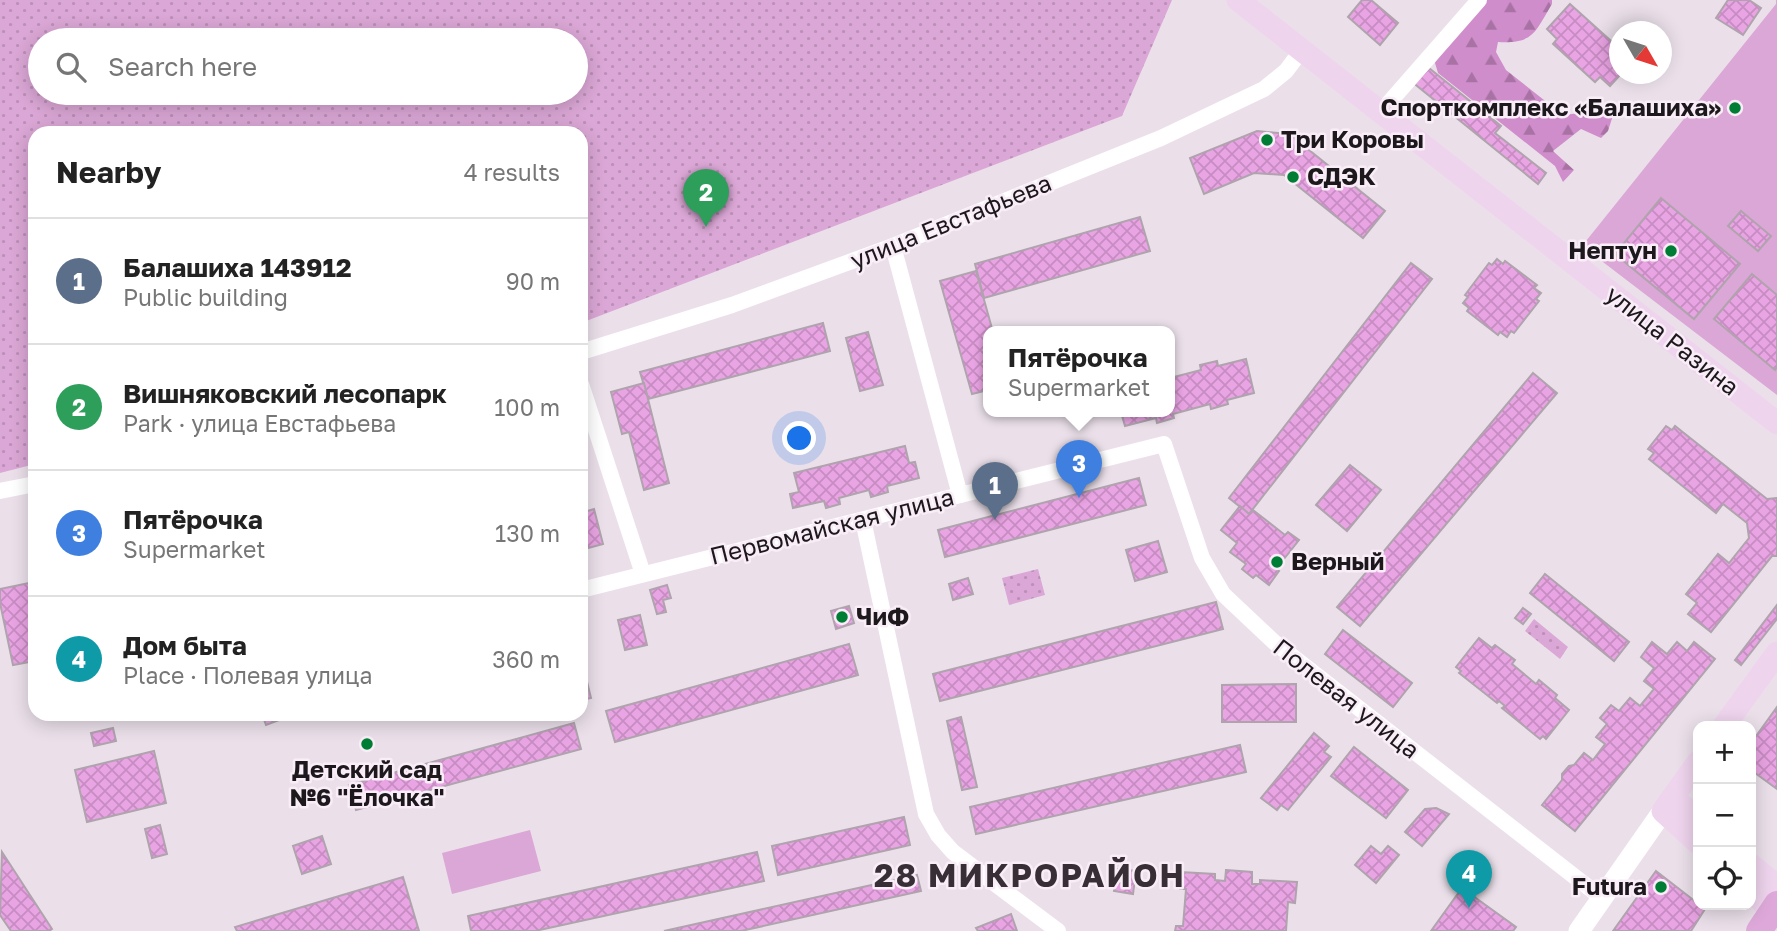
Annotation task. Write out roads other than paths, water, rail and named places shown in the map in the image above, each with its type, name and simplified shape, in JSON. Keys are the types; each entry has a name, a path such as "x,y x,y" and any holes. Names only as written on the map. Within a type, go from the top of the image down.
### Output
{"main road":[{"name":"улица Разина","path":"1237,0 1777,423"},
{"path":"1728,721 1777,653"},
{"path":"1668,804 1693,769"},
{"path":"1668,804 1693,817"},
{"path":"1668,804 1693,836"},
{"path":"1756,876 1772,910"},
{"path":"1756,896 1772,910"}],"street":[{"path":"1380,113 1479,0"},
{"name":"улица Евстафьева","path":"588,350 732,305 893,246 1161,138 1240,102 1274,82 1301,51"},
{"path":"893,246 960,495"},
{"path":"588,405 643,574"},
{"name":"Первомайская улица","path":"588,588 1164,443"},
{"name":"Полевая улица","path":"1164,443 1202,558 1223,594 1273,642 1602,898"},
{"path":"0,491 28,485"},
{"path":"863,520 926,814 938,835 953,852 1058,931"},
{"path":"1579,931 1668,804"}],"place":[{"name":"Спорткомплекс «Балашиха»","path":"1735,108"},
{"name":"Три Коровы","path":"1267,140"},
{"name":"СДЭК","path":"1293,177"},
{"name":"Вишняковский лесопарк","path":"706,227"},
{"name":"Нептун","path":"1671,251"},
{"name":"Пятёрочка","path":"1079,498"},
{"name":"Балашиха 143912","path":"995,520"},
{"name":"Верный","path":"1277,562"},
{"name":"ЧиФ","path":"842,617"},
{"name":"Детский сад №6 \"Ёлочка\"","path":"367,744"},
{"name":"Futura","path":"1661,887"},
{"name":"Дом быта","path":"1469,908"}],"district":[{"name":"28 МИКРОРАЙОН","path":"1030,876"}]}
